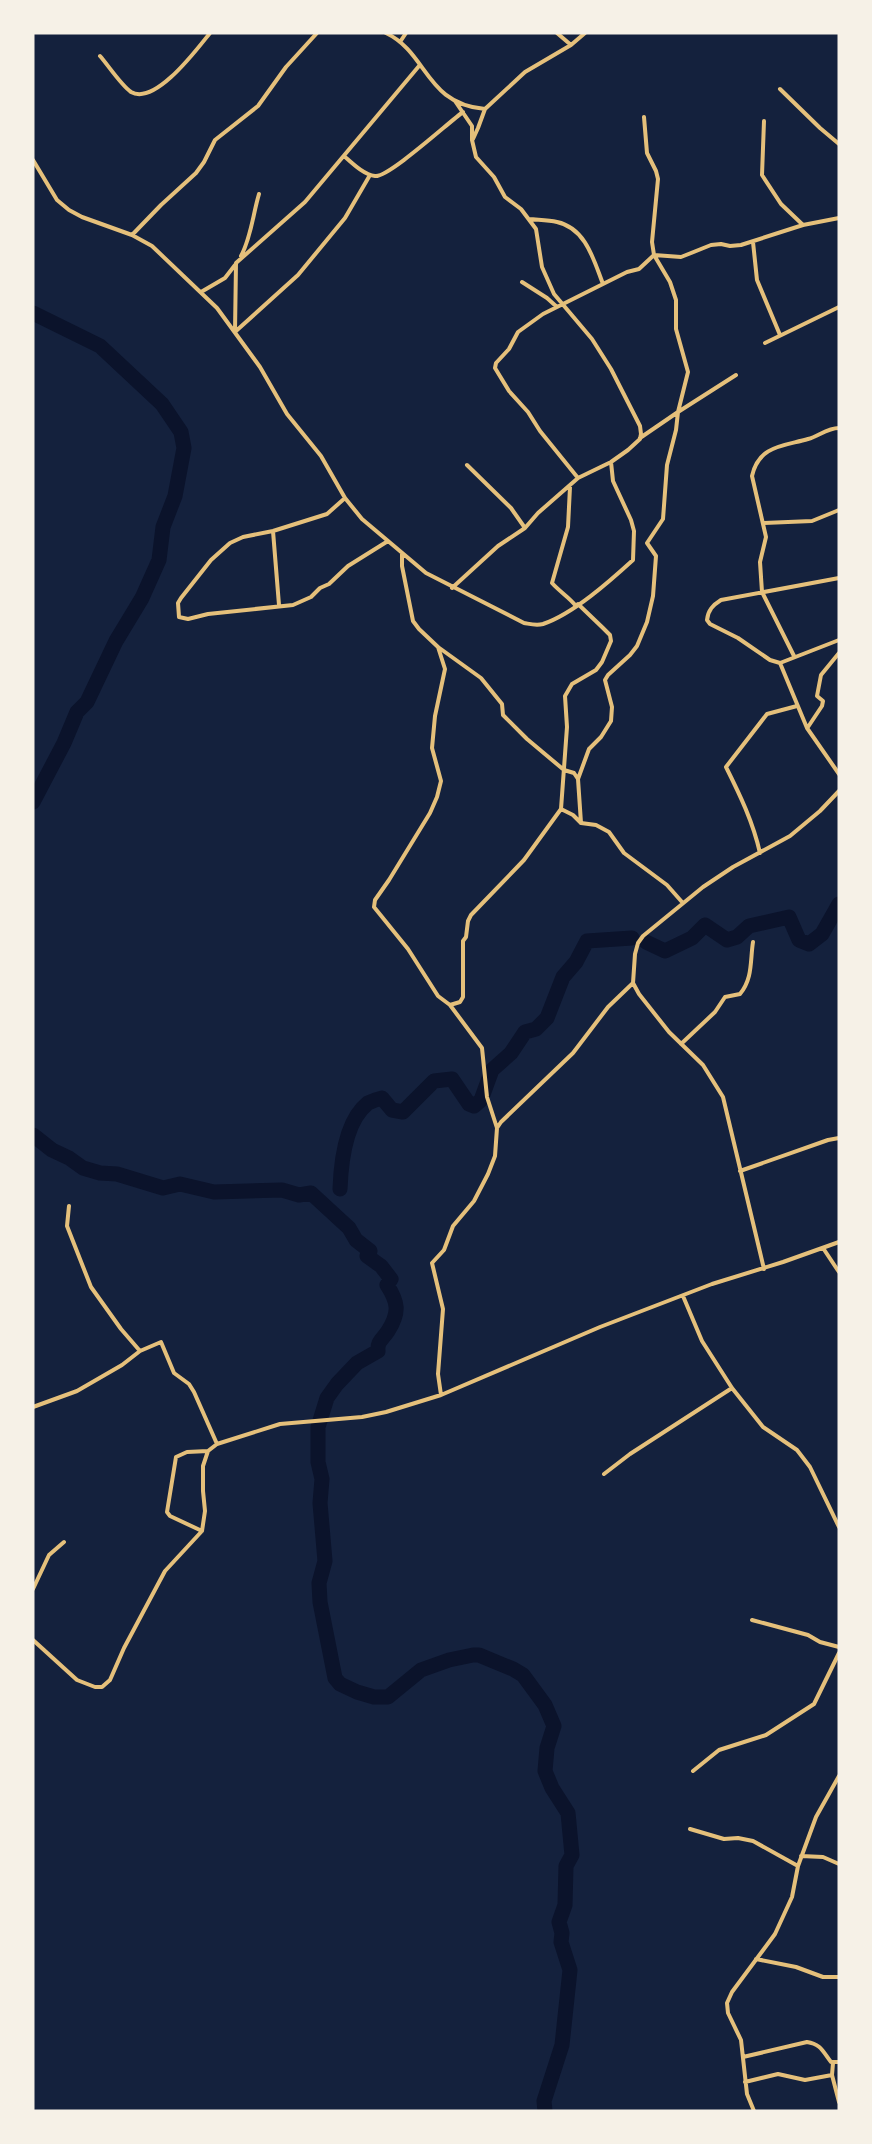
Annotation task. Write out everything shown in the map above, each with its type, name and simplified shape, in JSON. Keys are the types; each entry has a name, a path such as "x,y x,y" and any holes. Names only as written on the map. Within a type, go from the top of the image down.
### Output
{"street":[{"path":"100,56 130,91 141,94 164,84 210,33"},
{"path":"132,235 196,173 215,140 258,106 286,67 317,33"},
{"path":"386,33 400,42 442,93 455,101 485,109"},
{"path":"400,42 406,33"},
{"path":"557,33 571,45"},
{"path":"472,140 485,109 525,72 571,45 585,33"},
{"path":"236,331 236,263 305,202 419,66"},
{"path":"780,89 839,144"},
{"path":"455,101 472,126 476,157 494,177 505,197 520,209 536,229 542,267 554,294 592,339 611,369 640,426 640,439"},
{"path":"344,156 370,174 381,176 412,155 463,112"},
{"path":"582,823 578,779 589,749 601,737 611,721 612,707 605,680 637,646 647,622 653,596 656,556 647,543 663,519 667,465 688,372 676,329 676,300 670,282 654,255 652,242 658,179 647,153 644,117"},
{"path":"764,121 762,175 781,204 803,225"},
{"path":"33,160 57,200 69,210 132,235 152,246 217,308 236,331 287,414 321,456 345,498 362,519 426,573 452,588 524,623 536,625 544,624 577,605 612,579 633,560 634,531 614,481 611,462"},
{"path":"236,331 298,275 345,218 370,174"},
{"path":"201,292 225,278 247,245 252,215 259,194"},
{"path":"578,478 540,431 528,412 509,391 495,368 496,363 519,333 557,307 639,269 654,255 681,257 711,246 720,244 730,246 753,242 803,225 839,218"},
{"path":"529,219 558,222 572,229 588,246 603,284"},
{"path":"753,242 757,280 780,335"},
{"path":"522,282 557,307"},
{"path":"765,343 839,307"},
{"path":"452,588 498,546 525,528 538,513 578,478 611,462 678,412 736,375"},
{"path":"794,656 762,592 760,572 766,537 752,476 753,470 764,455 780,444 810,439 832,428 839,428"},
{"path":"467,465 511,508 525,528"},
{"path":"450,1005 460,1002 463,997 463,941 471,915 524,860 561,809 561,782 567,727 565,696 572,684 596,670 611,641 603,628 552,584 568,527 570,486"},
{"path":"345,498 327,514 273,531 237,539 222,549 210,560 181,598 177,612 179,617 188,619 208,614 293,605 311,597 348,566 388,541"},
{"path":"764,523 812,521 839,510"},
{"path":"273,531 279,605"},
{"path":"402,553 402,566 413,621 419,630 438,647 481,678 502,704 503,715 527,739 564,770 574,773 578,779"},
{"path":"839,578 721,600 713,605 707,614 707,620 770,660 780,663 839,640"},
{"path":"438,647 445,669 435,716 432,748 441,781 430,813 375,900 374,907 408,949 438,996 450,1005 482,1048 487,1097 497,1128 495,1156 488,1174 474,1201 453,1226 444,1250 432,1263 443,1309 438,1374 441,1395"},
{"path":"807,728 822,706 823,701 817,696 821,675 839,653"},
{"path":"780,663 807,728 839,774"},
{"path":"760,853 746,806 726,767 767,714 797,706"},
{"path":"764,1269 723,1097 707,1070 681,1044 633,983 635,954 638,943 682,902 733,867 790,836 839,792"},
{"path":"561,809 582,823 596,825 609,832 624,854 667,885 682,902"},
{"path":"681,1044 715,1012 725,997 740,994 745,988 752,969 753,942"},
{"path":"497,1128 573,1053 609,1007 633,983"},
{"path":"740,1171 839,1138"},
{"path":"69,1206 67,1226 91,1287 140,1351"},
{"path":"33,1640 77,1680 95,1687 102,1687 110,1680 124,1648 165,1571 202,1531 205,1511 203,1466 208,1451 217,1444 280,1424 362,1417 441,1395 600,1327 712,1284 764,1269 839,1242"},
{"path":"823,1248 839,1272"},
{"path":"683,1296 702,1341 732,1388 763,1426 797,1450 810,1467 839,1527"},
{"path":"33,1407 77,1391 122,1365 140,1351 161,1342 174,1373 189,1384 194,1392 217,1444"},
{"path":"604,1474 630,1454 732,1388"},
{"path":"202,1531 170,1516 167,1512 176,1456 187,1452 208,1451"},
{"path":"33,1589 49,1555 64,1542"},
{"path":"752,1620 808,1635 820,1642 839,1647"},
{"path":"693,1771 719,1750 766,1735 814,1704 839,1653"},
{"path":"754,2111 747,2094 741,2040 728,2013 727,2003 732,1992 775,1934 792,1897 801,1856 816,1817 839,1776"},
{"path":"690,1829 724,1839 738,1838 753,1841 798,1866"},
{"path":"801,1856 823,1857 839,1864"},
{"path":"756,1959 795,1967 823,1977 839,1977"},
{"path":"744,2057 807,2042 815,2044 821,2048 829,2060 836,2062 832,2075 839,2102"},
{"path":"745,2082 778,2074 805,2080 832,2075"}],"waterway":[{"path":"33,313 100,346 162,404 181,432 184,448 175,496 163,527 159,560 142,598 116,641 87,702 77,712 64,743 33,802"},
{"path":"646,942 665,951 692,938 705,925 727,940 737,937 749,926 789,917 799,940 809,944 822,934 839,904"},
{"path":"340,1189 343,1155 349,1131 360,1111 368,1103 382,1098 392,1110 403,1112 434,1081 452,1079 469,1104 474,1106 481,1100 492,1070 511,1053 525,1032 536,1029 547,1018 563,977 576,962 587,941 632,938"},
{"path":"33,1135 52,1150 83,1168 100,1173 117,1174 163,1188 180,1184 214,1192 282,1190 299,1195 311,1193 349,1228 356,1240 370,1251 367,1256 381,1266 391,1279 387,1285 396,1307 392,1324 379,1342 378,1351 357,1363 337,1384 327,1398 318,1427 318,1462 322,1479 320,1503 325,1561 319,1583 320,1602 335,1678 340,1684 357,1692 374,1697 388,1697 421,1670 449,1660 479,1655 523,1675 545,1705 554,1726 547,1748 545,1771 552,1788 568,1813 572,1855 566,1866 565,1905 559,1922 562,1933 561,1942 570,1970 562,2045 544,2101 545,2111"}]}
